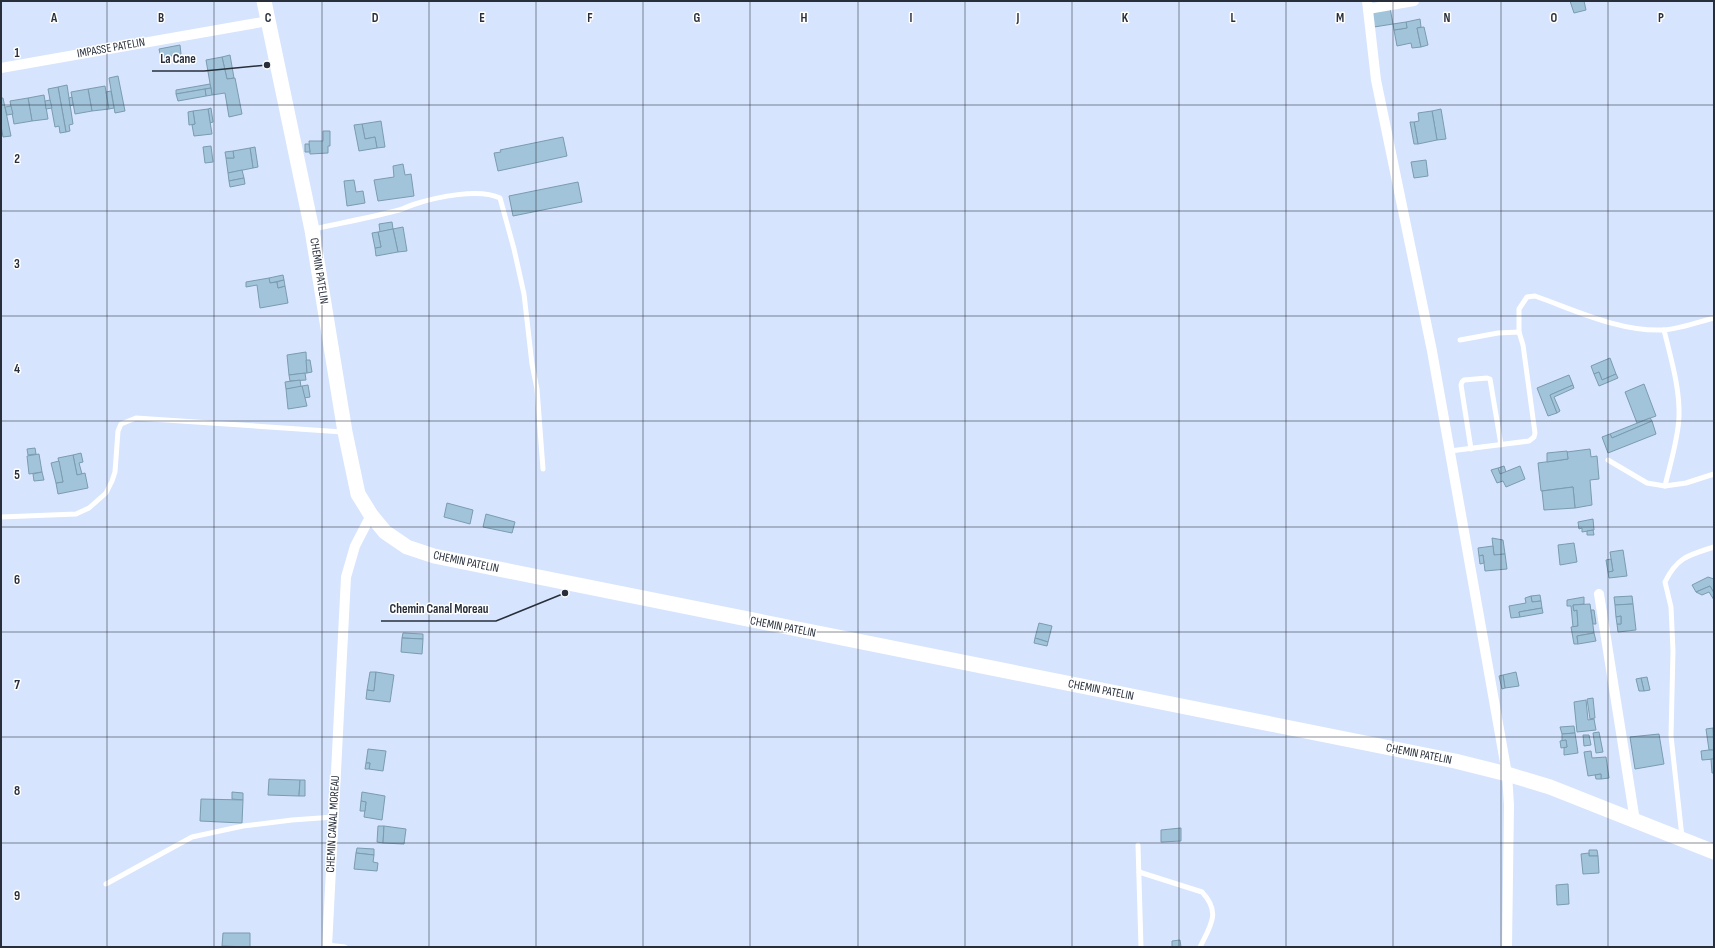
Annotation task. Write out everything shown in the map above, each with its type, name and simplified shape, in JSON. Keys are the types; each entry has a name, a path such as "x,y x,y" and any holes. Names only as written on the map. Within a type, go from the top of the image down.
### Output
{"main road":[{"name":"CHEMIN PATELIN","path":"264,1 312,230 345,432 358,494 371,515 385,532 407,547 434,556 1447,759 1507,774 1550,787 1714,852"}],"street":[{"path":"1414,1 1368,5 1376,80 1432,351 1507,774 1509,805 1507,947"},
{"name":"IMPASSE PATELIN","path":"1,68 268,21"},
{"name":"CHEMIN CANAL MOREAU","path":"327,946 346,577 355,546 371,515"},
{"path":"1599,594 1635,821"}],"lane":[{"path":"312,230 397,211 415,204 438,199 469,194 493,195 500,198 514,249 524,294 532,364 537,389 543,469"},
{"path":"1450,451 1529,441 1534,437 1523,345 1519,332 1519,309 1527,297 1535,296 1594,317 1629,327 1664,330 1714,318"},
{"path":"1664,330 1674,368 1679,419 1665,486"},
{"path":"1460,340 1498,333 1519,332"},
{"path":"1471,449 1461,384 1464,380 1490,379 1501,445"},
{"path":"1,517 76,514 89,508 106,493 112,481 115,472 118,431 121,424 136,418 345,432"},
{"path":"1608,460 1646,482 1665,486 1686,483 1714,474"},
{"path":"1683,840 1671,736 1673,644 1671,607 1665,582 1671,569 1687,555 1714,547"},
{"path":"106,884 192,837 243,826 334,817"},
{"path":"1138,845 1141,947"},
{"path":"1139,872 1202,892 1210,899 1213,908 1213,918 1200,947"},
{"path":"327,946 345,947"}],"building":[{"path":"1570,1 1584,1 1586,10 1574,13"},
{"path":"1390,8 1393,24 1374,27 1372,11"},
{"path":"1420,19 1421,27 1417,28 1421,47 1412,48 1411,43 1397,46 1394,30 1407,28 1406,22"},
{"path":"1406,22 1407,28 1394,30 1393,24"},
{"path":"1424,27 1428,45 1421,47 1417,28"},
{"path":"180,45 181,54 161,58 159,49"},
{"path":"230,55 234,78 227,79 222,57"},
{"path":"222,57 227,79 235,78 242,114 229,117 225,93 212,95 206,60"},
{"path":"118,76 125,111 115,113 109,78"},
{"path":"210,84 211,88 176,94 176,90"},
{"path":"67,85 73,124 69,125 70,131 66,132 58,87"},
{"path":"105,86 109,109 92,111 88,89"},
{"path":"58,87 66,132 60,133 59,126 55,127 48,89"},
{"path":"211,88 212,95 206,96 205,89"},
{"path":"88,89 92,111 75,114 71,92"},
{"path":"205,89 206,96 178,101 176,94"},
{"path":"111,91 114,108 109,109 106,92"},
{"path":"44,95 48,119 32,121 28,98"},
{"path":"72,97 73,105 70,106 69,98"},
{"path":"1,98 3,98 11,136 3,137 1,126"},
{"path":"28,98 32,121 14,124 10,101"},
{"path":"50,100 52,108 46,109 45,101"},
{"path":"11,106 13,114 7,115 5,107"},
{"path":"211,108 213,122 210,123 208,109"},
{"path":"208,109 212,134 194,136 192,125 195,124 193,111"},
{"path":"1441,109 1446,139 1437,140 1432,111"},
{"path":"193,111 195,124 189,125 188,112"},
{"path":"1432,111 1437,140 1418,144 1414,122 1419,121 1418,113"},
{"path":"381,121 385,147 377,148 375,137 365,139 362,124"},
{"path":"1410,122 1414,122 1418,144 1414,144"},
{"path":"362,124 365,139 375,137 377,148 359,151 354,125"},
{"path":"323,131 330,131 330,146 328,146 328,153 310,154 309,141 323,141"},
{"path":"563,137 567,156 498,171 494,153 501,152 500,150"},
{"path":"305,144 309,144 310,152 305,152"},
{"path":"211,146 213,162 205,163 203,147"},
{"path":"255,147 258,167 253,168 250,148"},
{"path":"250,148 253,168 228,173 226,158 234,158 233,151"},
{"path":"233,151 234,158 226,158 225,152"},
{"path":"1426,160 1428,176 1414,178 1411,162"},
{"path":"403,164 405,175 411,174 414,196 378,201 374,180 394,177 393,166"},
{"path":"242,170 244,178 229,181 228,173"},
{"path":"244,178 245,184 230,187 229,181"},
{"path":"354,180 356,192 363,191 365,203 347,206 344,181"},
{"path":"578,182 582,202 513,216 509,196"},
{"path":"392,222 393,229 380,232 379,224"},
{"path":"403,227 407,251 398,252 393,229"},
{"path":"393,229 398,252 376,256 375,248 381,247 378,232"},
{"path":"378,232 381,247 375,248 372,233"},
{"path":"283,275 284,280 270,283 269,278"},
{"path":"269,278 270,283 277,282 278,288 285,286 288,303 260,308 257,285 246,287 246,282"},
{"path":"284,280 285,286 278,288 277,282"},
{"path":"306,352 307,373 289,375 287,355"},
{"path":"1610,358 1616,374 1602,380 1599,372 1594,374 1591,366"},
{"path":"306,360 310,360 312,372 307,373"},
{"path":"1599,372 1602,380 1616,374 1618,378 1599,386 1594,374"},
{"path":"305,373 306,380 290,381 289,375"},
{"path":"1569,375 1573,385 1550,395 1557,413 1548,416 1537,388"},
{"path":"300,380 301,387 286,389 285,382"},
{"path":"1644,384 1656,416 1637,423 1625,392"},
{"path":"308,385 310,397 304,398 302,386"},
{"path":"1573,385 1574,388 1554,397 1560,411 1557,413 1550,395"},
{"path":"302,386 307,406 288,409 286,389"},
{"path":"1650,418 1652,421 1612,438 1610,434"},
{"path":"1652,421 1656,434 1608,453 1602,437 1610,434 1612,438"},
{"path":"35,448 36,454 28,455 27,449"},
{"path":"1590,449 1591,457 1597,456 1599,479 1590,480 1592,505 1575,508 1573,487 1541,491 1538,463 1568,459 1567,452"},
{"path":"1567,451 1568,459 1547,462 1547,453"},
{"path":"81,453 83,462 79,463 82,474 77,475 73,455"},
{"path":"39,454 42,472 29,474 27,456"},
{"path":"73,455 77,475 85,473 88,488 58,494 56,483 63,482 58,458"},
{"path":"59,461 63,482 56,483 51,463"},
{"path":"1504,466 1506,472 1500,474 1498,468"},
{"path":"1520,466 1525,479 1506,487 1503,481 1497,483 1491,470 1498,468 1500,474"},
{"path":"42,472 44,480 34,481 33,474"},
{"path":"1573,487 1575,508 1544,510 1542,491"},
{"path":"447,503 473,510 470,524 444,517"},
{"path":"486,514 515,522 512,533 483,527"},
{"path":"1593,519 1594,530 1582,532 1582,528 1579,529 1578,522"},
{"path":"1593,530 1594,535 1587,535 1587,531"},
{"path":"1492,538 1503,540 1505,554 1494,555"},
{"path":"1574,543 1577,562 1560,565 1558,545"},
{"path":"1493,546 1494,555 1505,554 1507,569 1485,571 1483,555 1479,556 1478,548"},
{"path":"1623,550 1627,576 1609,578 1608,572 1613,571 1610,552"},
{"path":"1483,555 1484,563 1480,564 1479,556"},
{"path":"1611,559 1613,571 1608,572 1606,560"},
{"path":"1708,577 1714,579 1714,593 1710,586 1696,592 1692,585"},
{"path":"1710,586 1714,593 1714,600 1709,592 1702,595 1696,592"},
{"path":"1540,595 1541,601 1532,602 1531,596"},
{"path":"1531,596 1532,602 1541,601 1542,608 1519,612 1520,617 1511,618 1509,606 1526,603 1525,598"},
{"path":"1632,596 1633,604 1615,605 1614,597"},
{"path":"1584,597 1584,604 1573,605 1574,611 1577,610 1578,626 1573,627 1571,606 1567,606 1567,600"},
{"path":"1590,604 1594,633 1577,636 1578,644 1574,644 1571,627 1578,626 1577,610 1574,611 1573,605"},
{"path":"1633,604 1636,630 1618,632 1617,624 1621,624 1621,616 1616,617 1615,605"},
{"path":"1542,608 1543,613 1520,617 1519,612"},
{"path":"1591,610 1594,610 1596,624 1593,624"},
{"path":"1621,616 1621,624 1617,624 1616,617"},
{"path":"1039,623 1052,626 1048,642 1035,638"},
{"path":"403,633 423,634 423,639 402,638"},
{"path":"1594,633 1596,641 1578,644 1577,636"},
{"path":"402,638 423,639 422,654 401,652"},
{"path":"1035,638 1048,642 1047,646 1034,643"},
{"path":"370,672 376,672 374,691 367,690"},
{"path":"376,672 394,675 390,702 366,699 367,690 374,691"},
{"path":"1516,672 1519,686 1505,688 1503,675"},
{"path":"1503,675 1505,688 1502,689 1499,676"},
{"path":"1647,677 1650,690 1644,691 1641,678"},
{"path":"1641,678 1644,691 1639,691 1636,679"},
{"path":"1593,698 1595,718 1590,719 1587,699"},
{"path":"1586,700 1588,720 1594,719 1596,730 1577,732 1574,702"},
{"path":"1574,726 1575,733 1562,734 1560,727"},
{"path":"1713,728 1714,750 1709,750 1706,729"},
{"path":"1599,732 1603,752 1596,753 1593,733"},
{"path":"1575,733 1578,753 1564,755 1564,748 1567,747 1566,740 1562,741 1562,734"},
{"path":"1659,734 1664,764 1635,769 1630,737"},
{"path":"1583,735 1589,735 1591,745 1584,746"},
{"path":"1566,740 1567,747 1561,748 1560,741"},
{"path":"368,749 386,751 383,771 369,769 370,763 366,763"},
{"path":"1714,750 1714,759 1702,760 1701,751"},
{"path":"1591,751 1592,758 1606,757 1609,778 1601,779 1601,774 1588,776 1584,752"},
{"path":"1711,759 1714,759 1714,773 1712,773"},
{"path":"366,763 370,763 369,769 365,769"},
{"path":"1601,774 1601,779 1596,779 1595,775"},
{"path":"269,779 300,780 299,796 268,795"},
{"path":"300,780 305,780 305,796 299,796"},
{"path":"232,792 243,793 243,800 232,799"},
{"path":"362,792 385,796 382,820 364,817 366,802 361,801"},
{"path":"201,799 243,800 242,823 200,821"},
{"path":"361,801 366,802 365,811 360,811"},
{"path":"378,826 384,826 383,843 377,842"},
{"path":"384,826 406,829 404,844 383,843"},
{"path":"1181,828 1181,841 1161,842 1161,830"},
{"path":"357,848 374,849 374,855 356,853"},
{"path":"1589,850 1597,850 1598,856 1589,856"},
{"path":"356,853 374,855 373,862 378,863 377,871 354,869"},
{"path":"1589,853 1589,856 1598,856 1599,873 1583,874 1581,854"},
{"path":"1568,884 1569,904 1557,905 1556,885"},
{"path":"223,933 250,933 250,947 222,946"},
{"path":"1180,940 1181,947 1172,947 1172,941"}],"place":[{"name":"La Cane","path":"267,65"},
{"name":"Chemin Canal Moreau","path":"565,593"}]}
